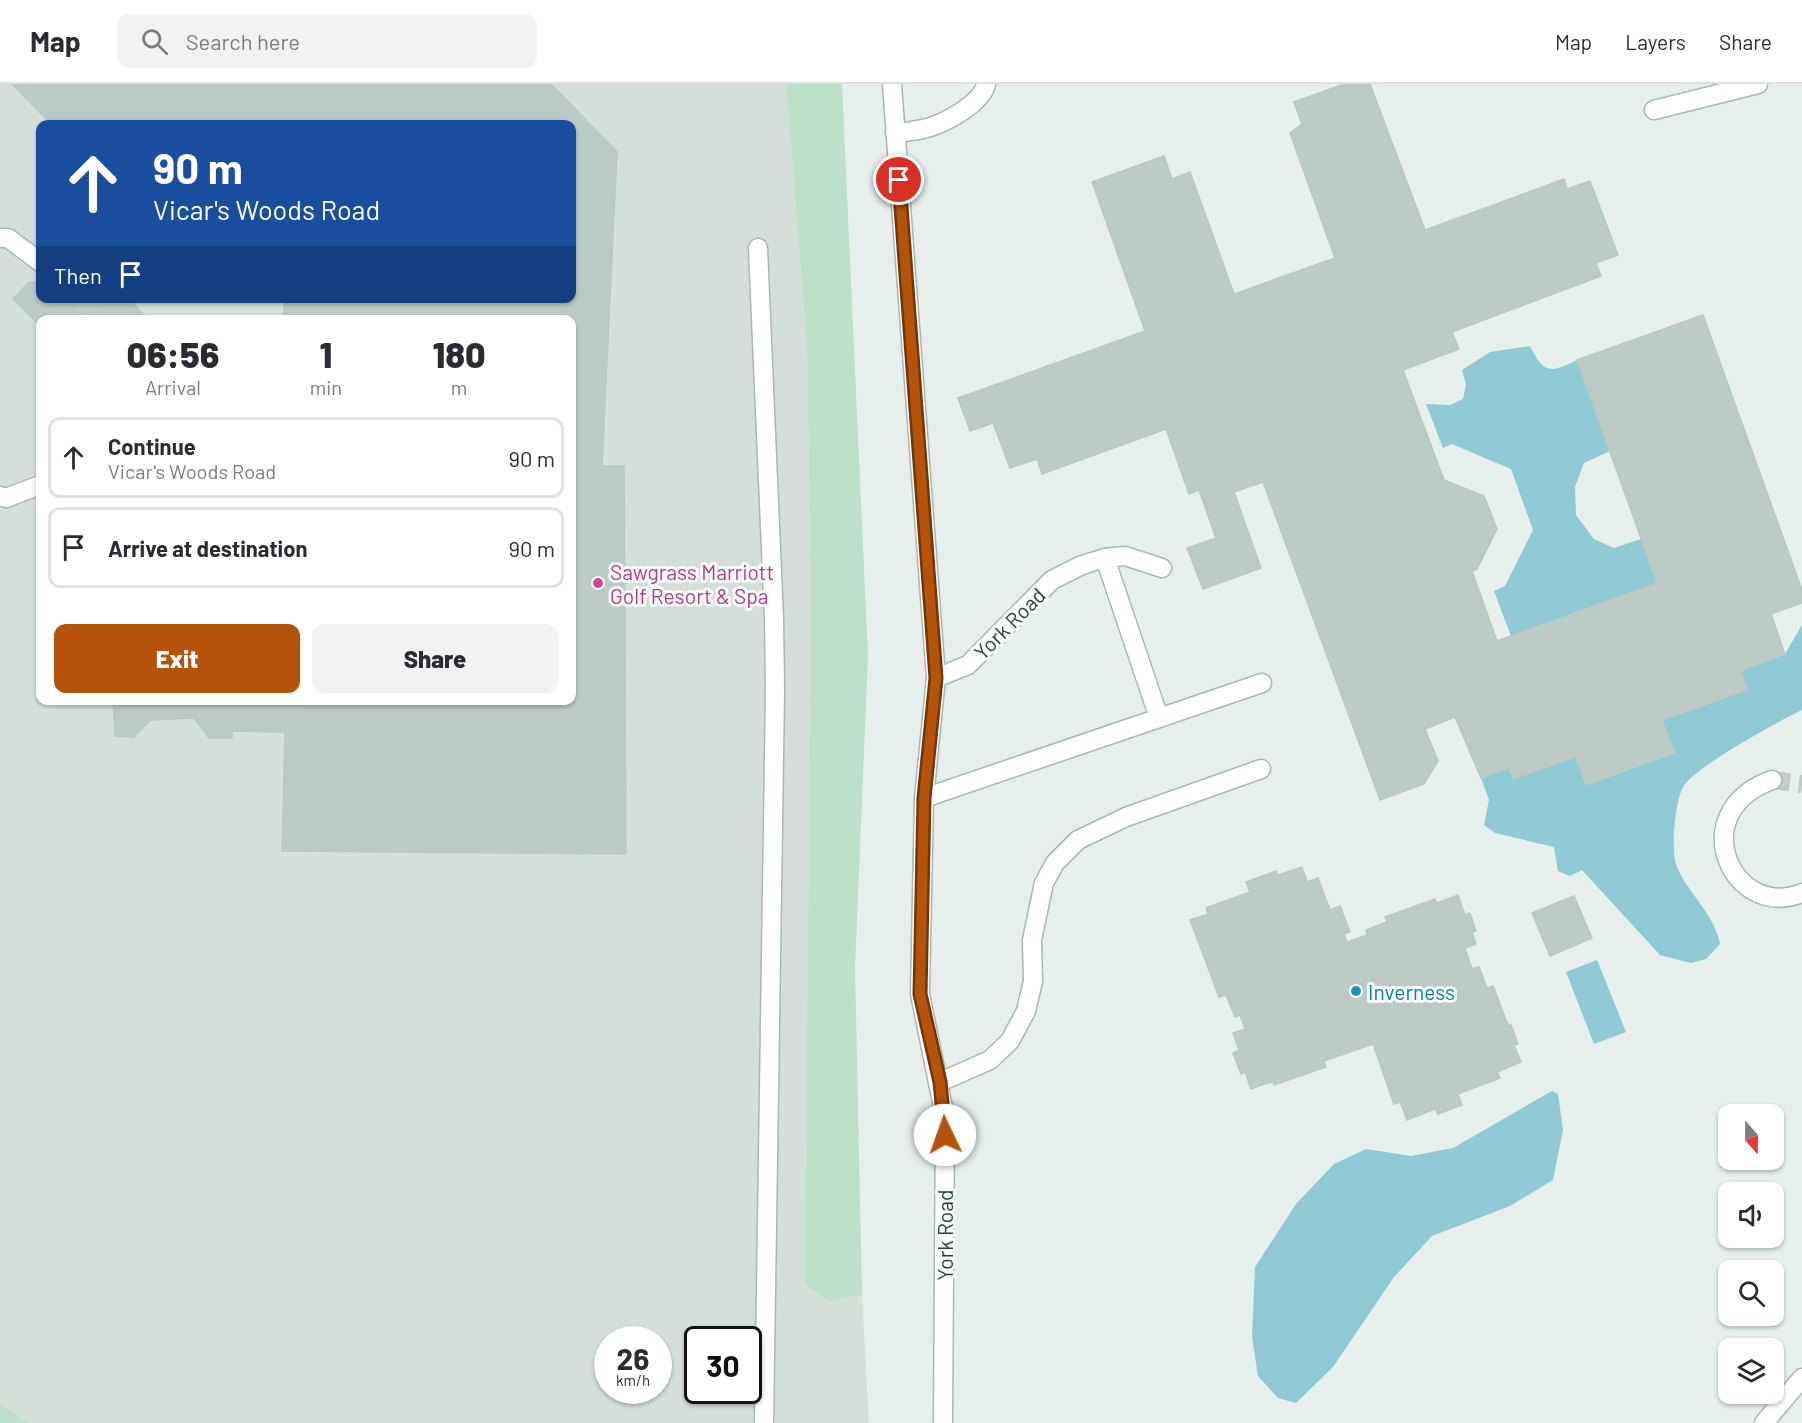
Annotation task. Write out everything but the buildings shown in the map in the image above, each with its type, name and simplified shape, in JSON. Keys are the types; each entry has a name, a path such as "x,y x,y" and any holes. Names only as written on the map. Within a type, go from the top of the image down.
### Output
{"street":[{"path":"892,84 936,678"},
{"path":"895,133 925,129 973,105 985,91 986,84"},
{"path":"1654,110 1758,84"},
{"path":"0,238 8,238 36,259"},
{"path":"758,248 775,690 764,1423"},
{"path":"0,496 6,498 36,486"},
{"name":"York Road","path":"943,1423 945,1117 940,1082 920,994 924,798 936,678 968,665 1052,580 1082,565 1105,558 1125,556 1162,568"},
{"path":"1105,558 1159,718"},
{"path":"924,798 1262,683"},
{"path":"940,1082 990,1060 1010,1041 1026,1011 1033,981 1032,940 1044,883 1055,863 1078,840 1126,818 1261,769"},
{"path":"1772,780 1743,795 1730,811 1724,829 1724,848 1736,873 1757,892 1776,897 1802,893"},
{"path":"1764,1423 1802,1378"}],"shaded area":[{"path":"0,84 786,84 807,347 811,618 829,1301 862,1295 869,1423 29,1423 0,1403"}],"green space":[{"path":"786,84 842,84 868,656 855,967 862,1295 829,1301 805,1284 811,618 807,347"},
{"path":"0,1403 29,1423 0,1423"}],"water":[{"path":"1530,346 1539,362 1548,368 1560,368 1577,360 1610,451 1584,463 1575,487 1576,515 1594,539 1614,548 1641,539 1657,583 1511,636 1494,591 1505,586 1533,530 1511,469 1452,444 1443,448 1426,404 1450,405 1463,399 1466,384 1462,370 1490,352"},
{"path":"1802,625 1802,710 1757,734 1703,768 1690,779 1680,794 1674,837 1676,864 1680,874 1712,922 1720,944 1706,959 1691,963 1660,955 1582,870 1570,876 1558,871 1554,847 1495,833 1484,825 1489,800 1481,778 1509,768 1513,779 1576,757 1586,785 1674,753 1662,720 1747,690 1741,671 1785,654"},
{"path":"1597,960 1626,1032 1594,1044 1566,972"},
{"path":"1552,1091 1558,1094 1563,1130 1553,1180 1510,1206 1432,1236 1394,1277 1333,1367 1296,1403 1278,1398 1258,1376 1252,1337 1255,1267 1296,1204 1334,1164 1366,1149 1411,1156 1453,1148"}],"tunnel":[{"path":"86,303 97,315"},
{"path":"1772,780 1802,784"}],"place":[{"name":"Sawgrass Marriott Golf Resort & Spa","path":"598,583"},
{"name":"Inverness","path":"1356,991"}],"route":[{"path":"899,180 936,678 924,798 920,994 940,1082 945,1135"}]}
